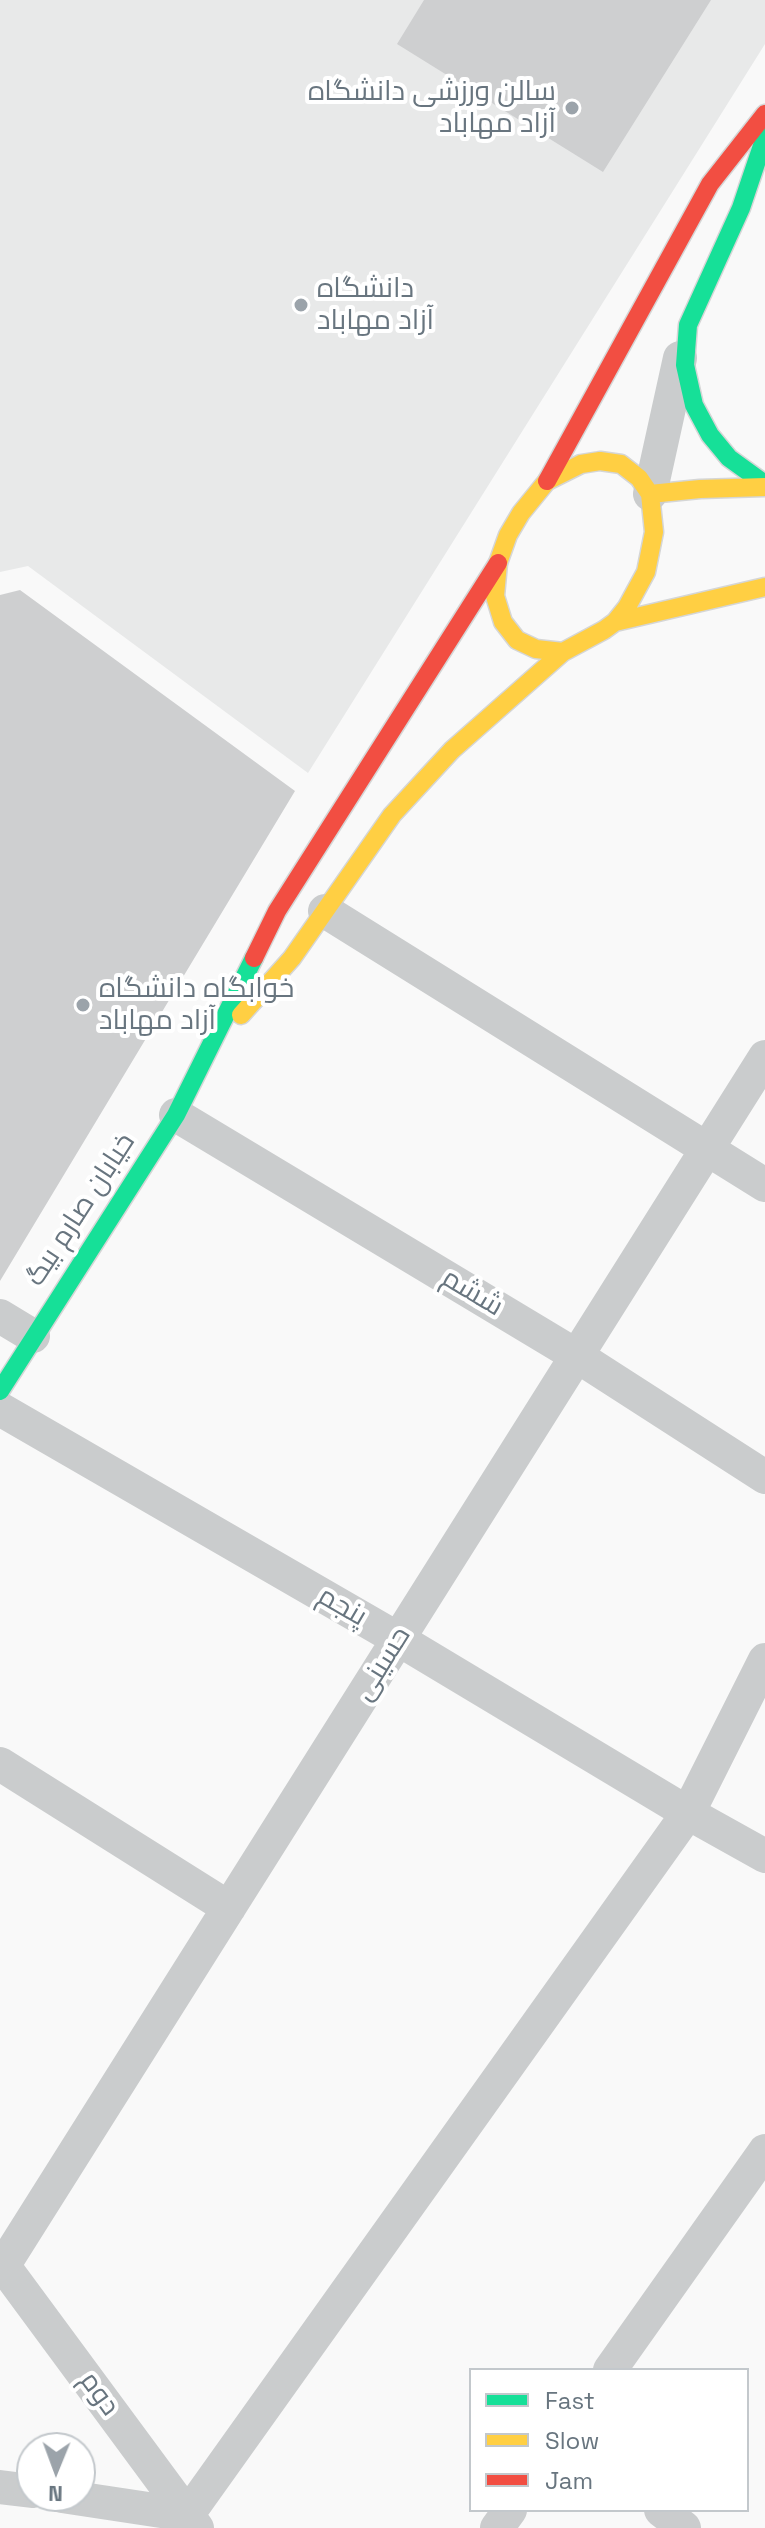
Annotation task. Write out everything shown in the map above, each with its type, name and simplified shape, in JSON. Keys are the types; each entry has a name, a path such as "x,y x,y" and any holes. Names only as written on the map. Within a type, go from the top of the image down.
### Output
{"street":[{"path":"563,652 536,649 517,640 503,622 495,596 498,563 508,535 547,481 710,184 765,114"},
{"path":"205,1056 292,958 392,815 442,761 563,652 586,642 615,622 632,600 646,572 654,532 650,494 688,325 741,208 765,137"},
{"path":"688,325 685,365 694,405 710,435 729,458 765,486"},
{"path":"547,481 581,464 621,464 639,478 650,494"},
{"path":"650,494 765,486"},
{"name":"خیابان صارم بیگ","path":"0,1391 176,1115 277,911 498,563"},
{"path":"615,622 765,587"},
{"path":"325,911 765,1185"},
{"name":"حسینی","path":"2,2266 765,1057"},
{"name":"ششم","path":"176,1115 577,1356 765,1477"},
{"path":"0,1316 33,1336"},
{"name":"پنجم","path":"0,1409 765,1856"},
{"path":"96,2504 188,2524 688,1813 765,1660"},
{"path":"0,1764 229,1908"},
{"path":"612,2368 753,2191 765,2151"},
{"name":"دوم","path":"2,2266 188,2524"},
{"path":"664,2512 684,2528"}],"shaded area":[{"name":"دانشگاه آزاد مهاباد","path":"0,0 765,0 765,44 308,773 28,566 0,572"}],"building":[{"name":"سالن ورزشی دانشگاه آزاد مهاباد","path":"424,0 711,0 603,172 397,44"},
{"name":"خوابگاه دانشگاه آزاد مهاباد","path":"20,590 295,791 0,1281 0,595"}],"traffic: fast":[{"path":"765,137 741,208 688,325 685,365 694,405 710,435 729,458 765,484"},
{"path":"0,1391 176,1115 254,958"}],"traffic: slow":[{"path":"600,461 621,464 639,478 650,494 654,532 646,572 627,607 604,630 563,652 536,649 517,640 503,622 495,596 498,563 508,535 521,513 547,481 581,464 600,461"},
{"path":"650,494 765,487"},
{"path":"615,622 765,587"},
{"path":"241,1015 292,958 392,815 452,750 563,652"}],"traffic: jam":[{"path":"547,481 710,184 765,114"},
{"path":"254,958 277,911 498,563"}],"place":[{"name":"سالن ورزشی دانشگاه آزاد مهاباد","path":"572,108"},
{"name":"دانشگاه آزاد مهاباد","path":"301,305"},
{"name":"خوابگاه دانشگاه آزاد مهاباد","path":"83,1005"}]}
